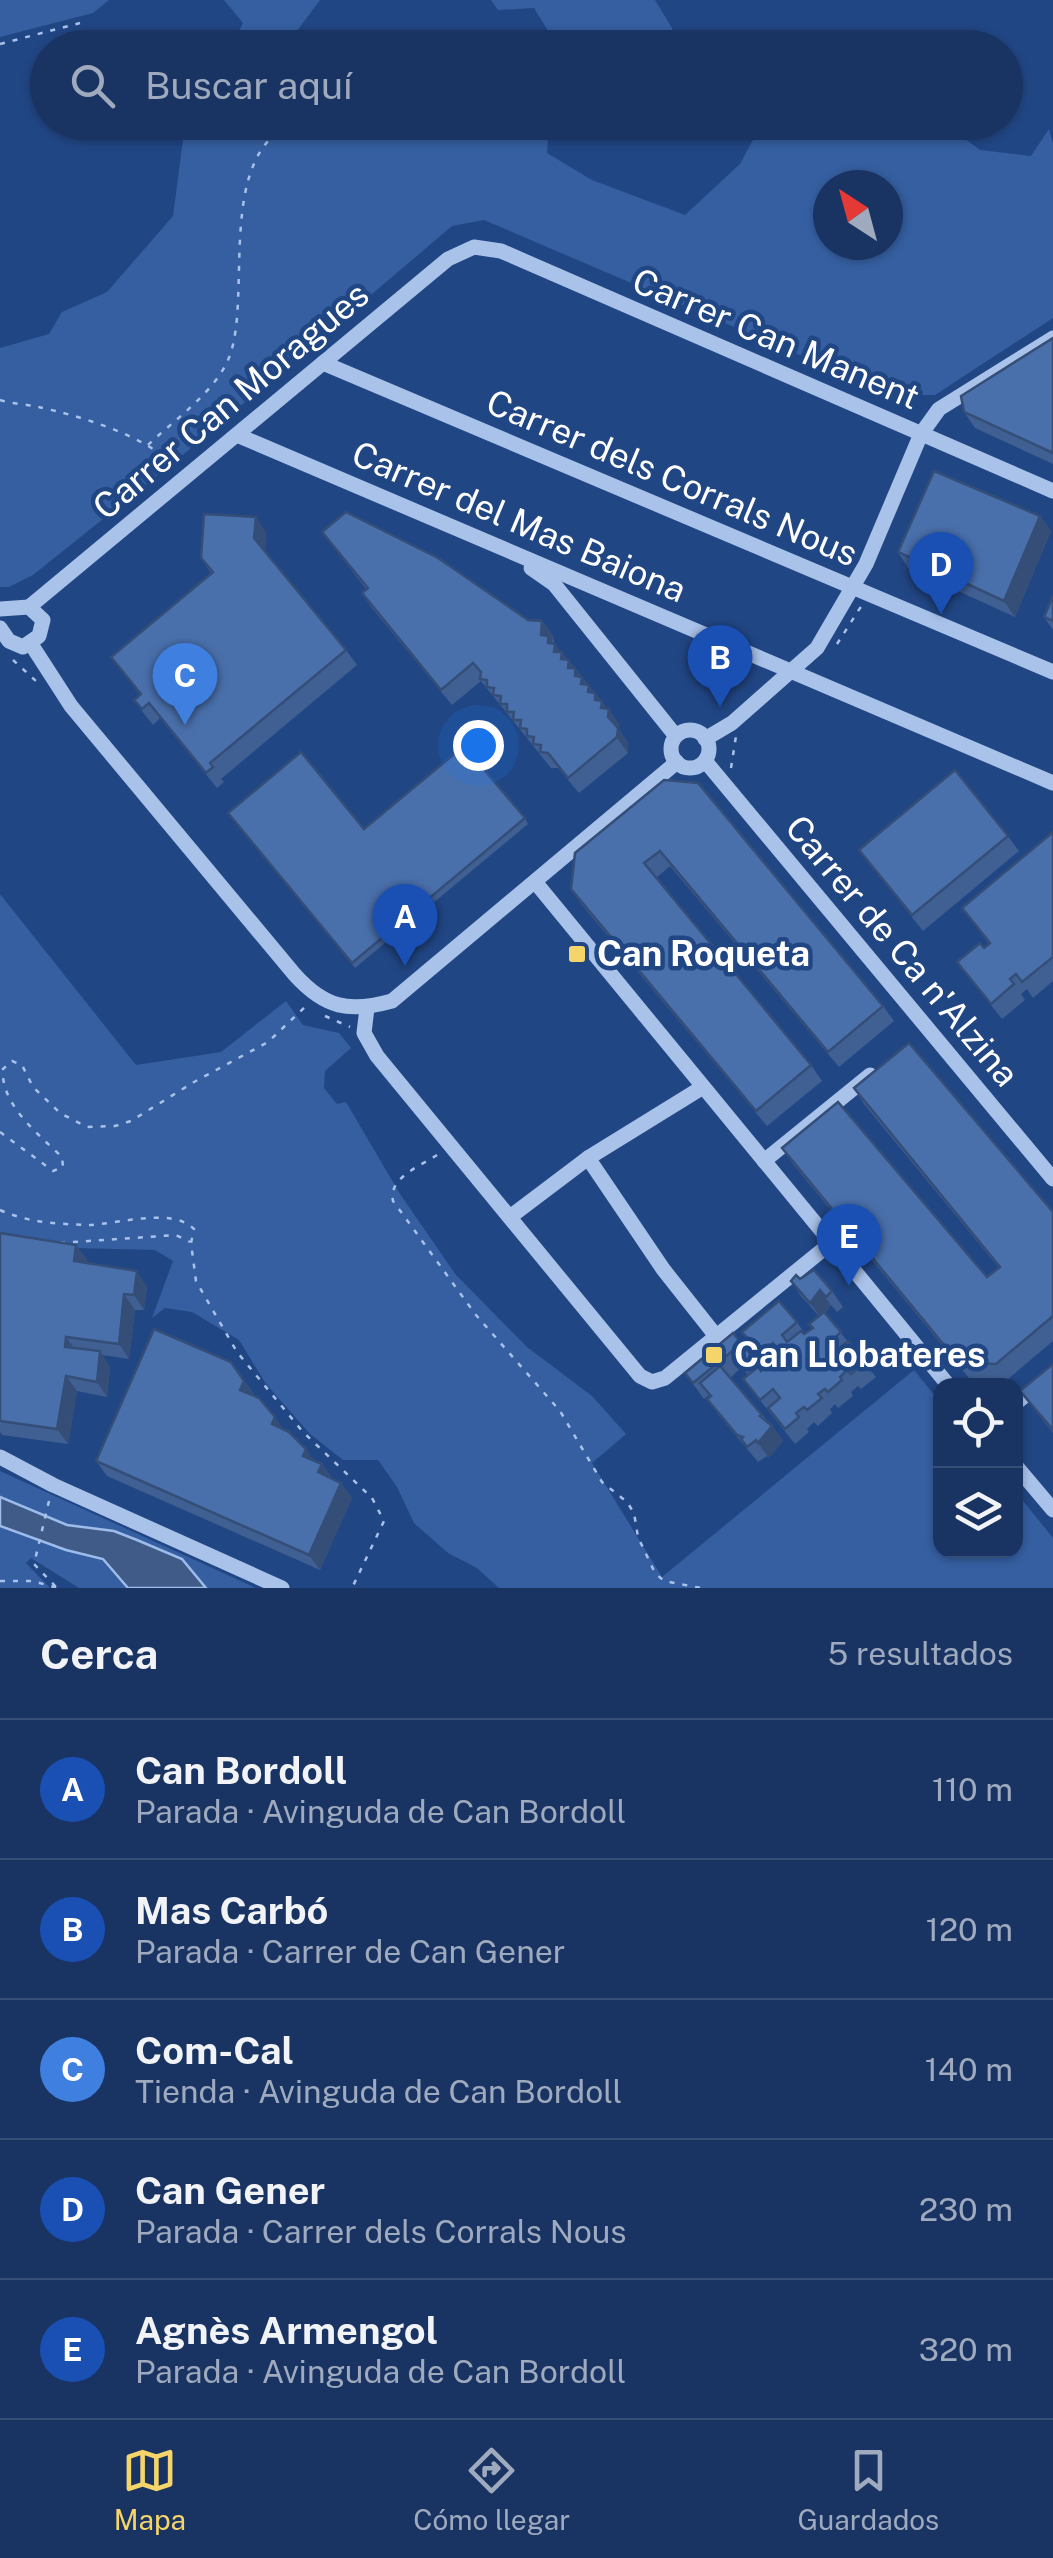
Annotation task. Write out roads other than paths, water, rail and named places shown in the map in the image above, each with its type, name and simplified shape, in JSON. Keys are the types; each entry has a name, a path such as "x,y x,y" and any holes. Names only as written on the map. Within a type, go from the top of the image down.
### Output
{"street":[{"name":"Carrer Can Moragues","path":"30,607 448,259 474,247"},
{"name":"Carrer Can Manent","path":"474,247 501,251 1053,491"},
{"path":"704,740 732,723 816,648 861,590 921,434 939,409 1053,338"},
{"name":"Carrer dels Corrals Nous","path":"323,364 1053,672"},
{"name":"Carrer del Mas Baiona","path":"237,436 1053,783"},
{"path":"512,554 554,584 675,735"},
{"path":"30,607 43,620 42,633 22,647 3,635 0,628 6,609 30,607"},
{"path":"31,644 71,706 309,1000 346,1007 367,1008 392,1001 677,762"},
{"path":"688,730 698,732 709,753 706,762 694,768 677,762 671,752 675,735 688,730"},
{"name":"Carrer de Ca n'Alzina","path":"706,762 922,1032 1053,1179"},
{"path":"536,882 942,1378"},
{"path":"367,1008 364,1034 377,1056 640,1376 652,1382 665,1378 831,1243"},
{"path":"764,1161 877,1070"},
{"path":"510,1217 588,1158 703,1087"},
{"path":"588,1158 654,1257 716,1336"},
{"path":"1023,1397 1053,1372"},
{"path":"0,1456 53,1485 282,1588"},
{"path":"1018,1468 1053,1510"}],"place":[{"name":"Can Gener","path":"941,614"},
{"name":"Mas Carbó","path":"720,707"},
{"name":"Com-Cal","path":"185,725"},
{"name":"Can Roqueta","path":"577,954"},
{"name":"Can Bordoll","path":"405,966"},
{"name":"Agnès Armengol","path":"849,1286"},
{"name":"Can Llobateres","path":"714,1355"}]}
